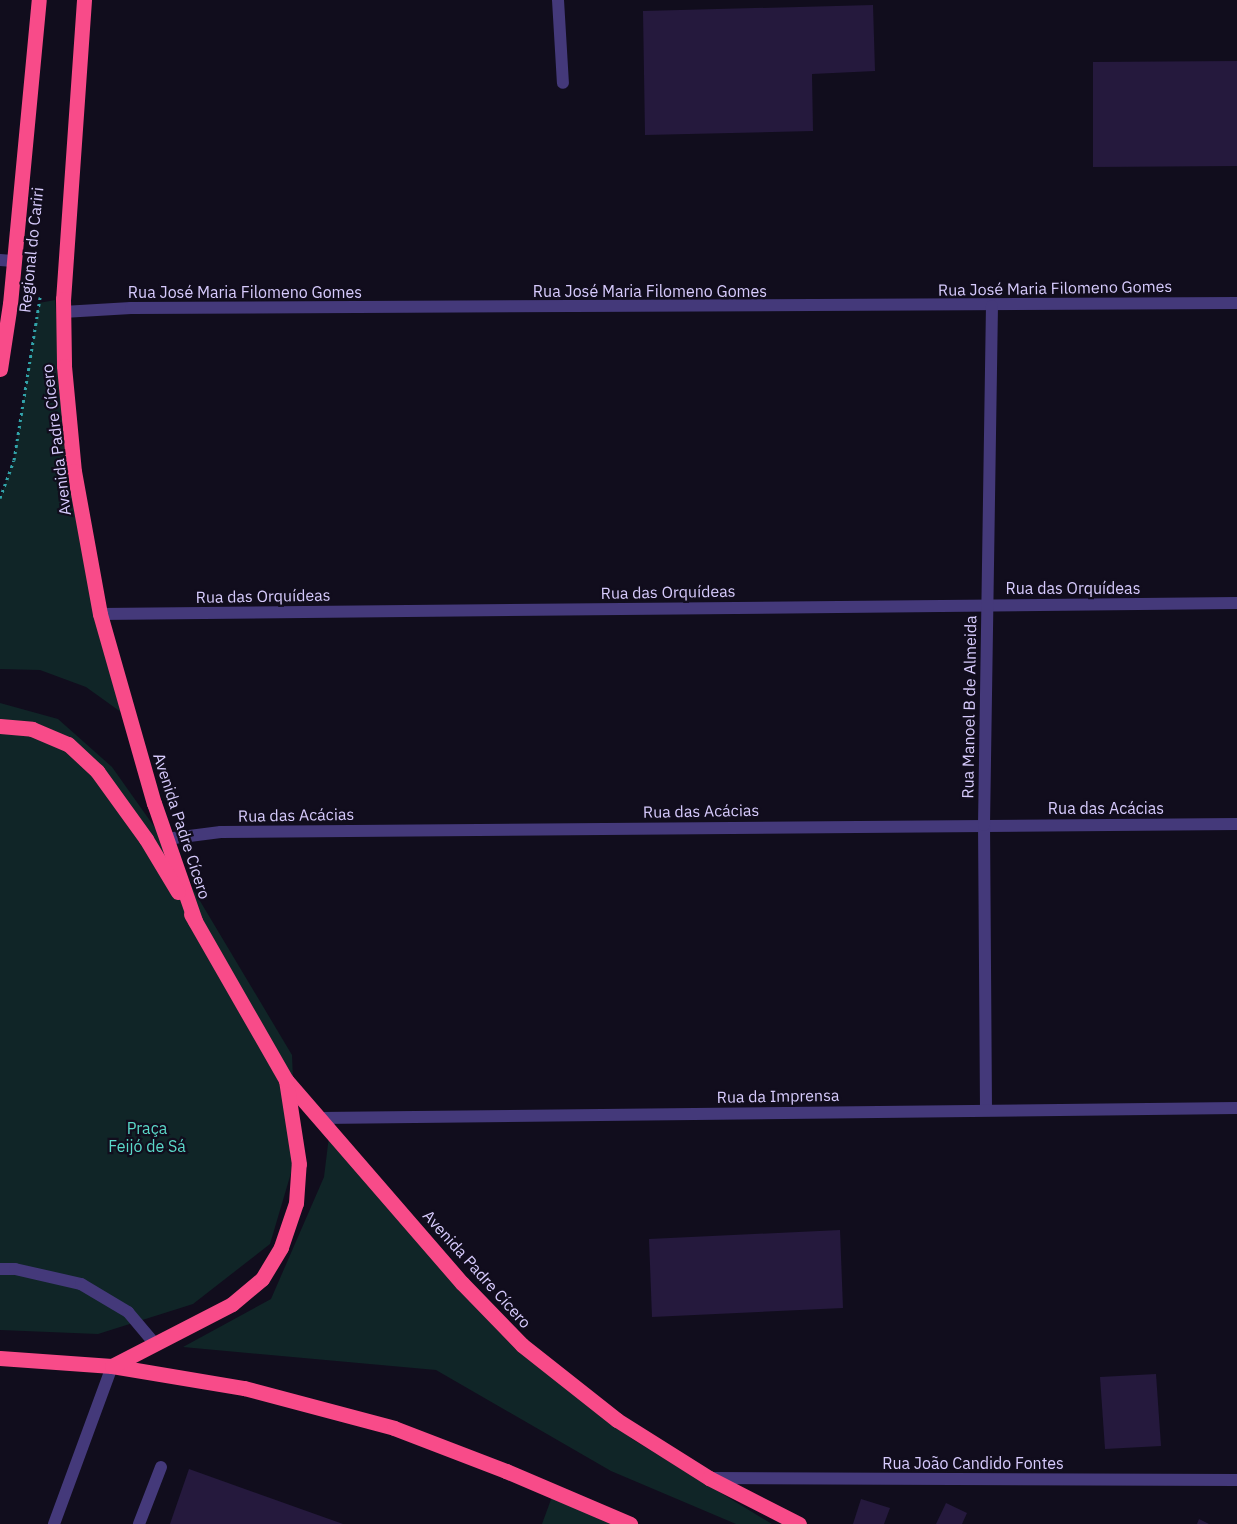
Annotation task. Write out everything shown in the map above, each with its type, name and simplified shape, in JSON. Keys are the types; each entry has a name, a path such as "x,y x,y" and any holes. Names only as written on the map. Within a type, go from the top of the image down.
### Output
{"highway":[{"path":"0,369 10,304 6,284 7,261 39,0"},
{"name":"Avenida Padre Cícero","path":"84,0 63,306 64,366 74,471 100,614 166,839 195,921"},
{"path":"0,726 32,729 68,744 97,771 146,839 286,1080 299,1164 296,1203 281,1247 262,1279 232,1304 112,1366"},
{"name":"Avenida Padre Cícero","path":"286,1080 462,1283 522,1345 617,1420 709,1478 800,1524"},
{"path":"0,1358 112,1366 244,1388 394,1428 506,1470 630,1524"}],"street":[{"path":"558,0 563,83"},
{"name":"Rua José Maria Filomeno Gomes","path":"63,306 141,308 992,306 1237,303"},
{"name":"Rua Manoel B de Almeida","path":"986,1109 984,825 992,306"},
{"name":"Rua das Orquídeas","path":"100,614 1237,603"},
{"name":"Rua das Acácias","path":"166,839 221,832 1237,824"},
{"name":"Rua da Imprensa","path":"320,1118 986,1109 1237,1108"},
{"path":"0,1269 15,1269 81,1284 128,1312 155,1344"},
{"path":"59,1523 112,1366"},
{"path":"139,1524 161,1467"},
{"name":"Rua João Candido Fontes","path":"709,1478 1237,1480"}],"path":[{"name":"Regional do Cariri","path":"0,498 14,460 40,293"},
{"path":"10,304 39,303 63,306"}],"green space":[{"path":"55,300 69,476 132,720 86,687 40,670 0,669 0,498 14,459 39,303"},
{"name":"Praça Feijó de Sá","path":"0,703 58,719 112,767 163,839 292,1055 296,1156 270,1244 193,1304 98,1334 0,1330"},
{"path":"329,1136 462,1288 632,1439 772,1524 736,1524 611,1471 436,1370 183,1347 271,1299 324,1177"},
{"path":"553,1494 630,1524 542,1524"}],"building":[{"path":"873,5 875,71 812,74 813,131 645,135 643,11"},
{"path":"1237,61 1237,166 1093,167 1093,62"},
{"path":"840,1230 843,1308 652,1317 649,1239"},
{"path":"1156,1374 1161,1446 1105,1449 1100,1377"},
{"path":"189,1469 343,1524 170,1524"},
{"path":"861,1499 890,1508 884,1524 853,1524"},
{"path":"946,1503 967,1513 962,1524 936,1524"},
{"path":"1199,1519 1209,1524 1197,1524"}]}
